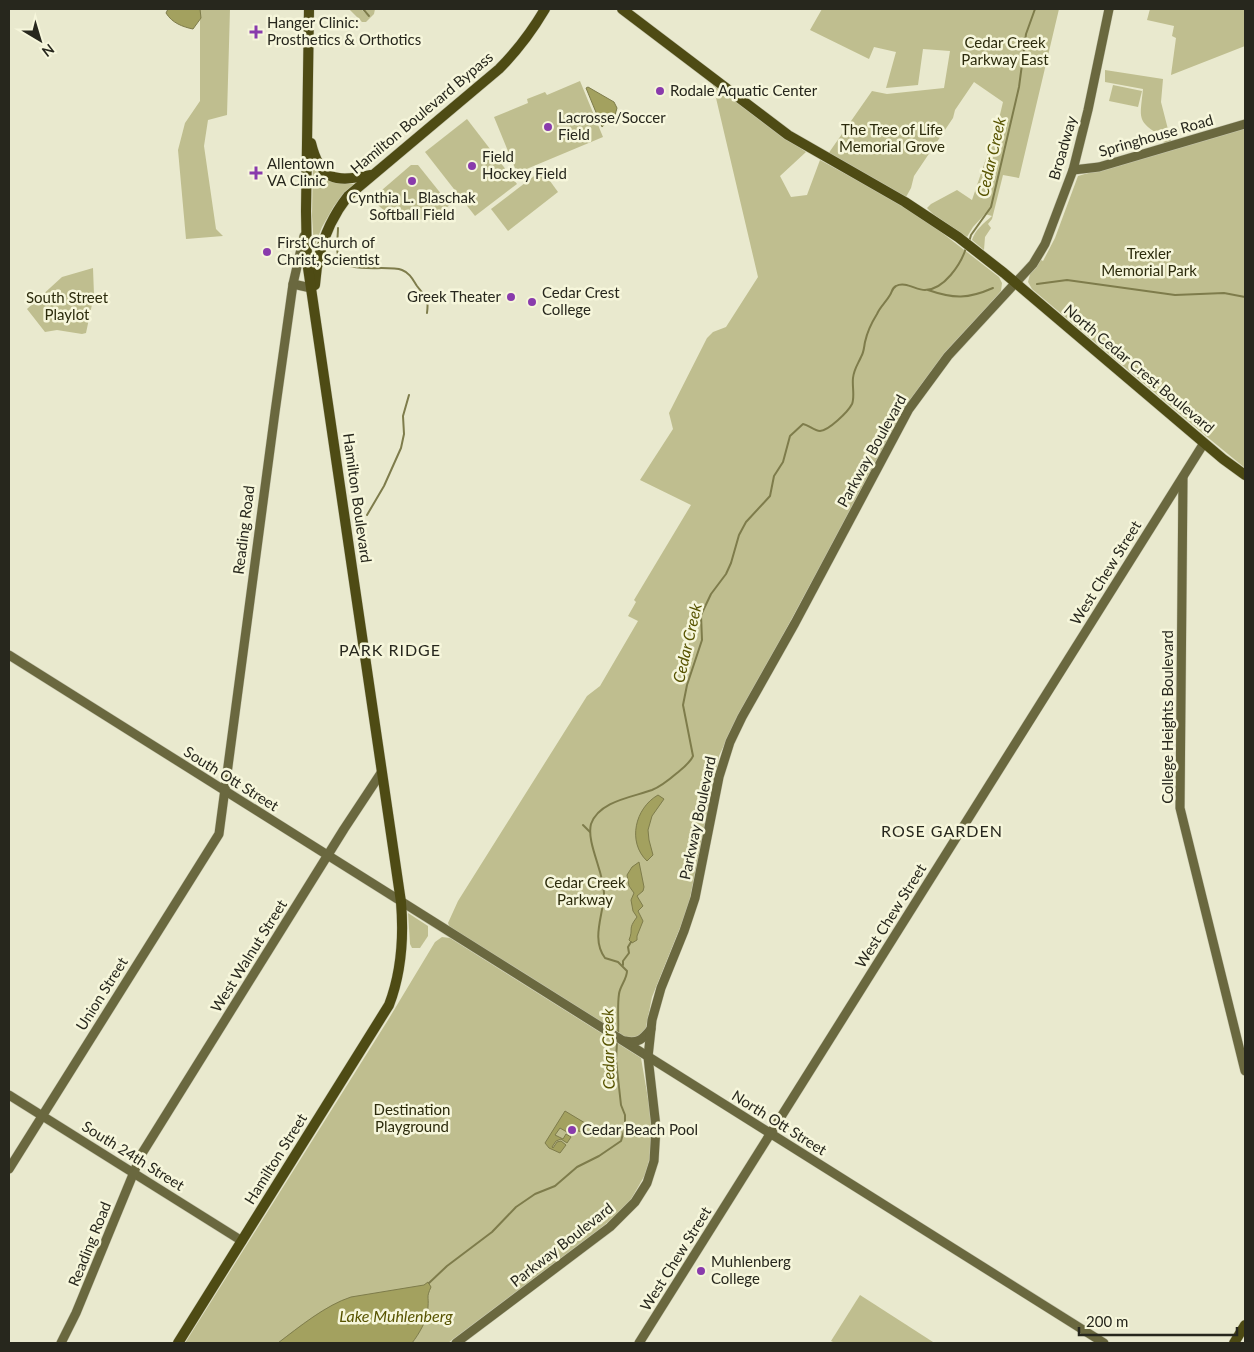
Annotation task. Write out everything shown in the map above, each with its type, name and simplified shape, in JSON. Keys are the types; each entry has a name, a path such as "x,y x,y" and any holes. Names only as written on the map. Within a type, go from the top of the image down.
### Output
{"main road":[{"name":"Hamilton Boulevard","path":"309,9 307,261 401,902 402,946 396,989"},
{"name":"Hamilton Boulevard Bypass","path":"314,301 318,254 327,229 336,212 348,196 499,69 527,38 545,9"},
{"name":"North Cedar Crest Boulevard","path":"622,9 788,135 905,202 958,237 1015,283 1204,444 1245,475"},
{"path":"307,130 314,156 326,173 342,179 354,179 374,174"},
{"name":"Hamilton Street","path":"178,1343 389,1005 396,989"},
{"path":"1234,1343 1245,1325"}],"street":[{"name":"Broadway","path":"1015,283 1033,264 1045,244 1073,170 1088,110 1109,9"},
{"name":"Springhouse Road","path":"1073,170 1098,167 1245,124"},
{"name":"Reading Road","path":"219,834 262,502 293,284 306,231"},
{"name":"Parkway Boulevard","path":"456,1343 610,1227 635,1202 649,1177 656,1150 656,1127 648,1057 650,1029 661,988 695,898 719,776 735,729 795,623 909,409 948,356 1015,283"},
{"path":"293,284 311,288"},
{"name":"West Chew Street","path":"639,1343 1204,444"},
{"name":"College Heights Boulevard","path":"1183,476 1180,808 1245,1071"},
{"path":"1166,504 1175,498 1183,497"},
{"name":"South Ott Street","path":"9,655 439,926"},
{"name":"West Walnut Street","path":"141,1154 327,856 382,773"},
{"name":"Union Street","path":"9,1169 219,834"},
{"name":"North Ott Street","path":"439,926 1104,1343"},
{"path":"622,1041 632,1043 639,1041 650,1029"},
{"name":"South 24th Street","path":"9,1095 242,1241"},
{"name":"Reading Road","path":"60,1343 76,1313 141,1154"}],"green space":[{"path":"200,9 230,9 227,115 208,120 204,146 216,229 223,236 186,239 178,150 185,123 200,101"},
{"path":"349,9 361,9 369,17 364,9 375,9 374,14 366,22 362,22"},
{"name":"Cedar Creek Parkway East","path":"822,9 1059,9 1019,178 1003,175 992,219 988,224 991,228 985,237 984,250 972,240 983,224 992,216 985,214 967,237 927,208 957,190 972,200 998,123 1003,102 974,82 955,110 953,118 914,176 906,197 828,154 872,91 887,94 944,88 950,51 923,49 918,85 886,88 896,52 874,47 869,59 810,30"},
{"path":"1150,9 1245,9 1245,46 1171,75 1176,38 1172,36 1174,26 1147,20"},
{"path":"1105,70 1163,79 1161,102 1171,141 1164,145 1163,137 1144,123 1141,113 1143,89 1105,82"},
{"name":"Lacrosse/Soccer Field","path":"580,81 603,137 517,173 494,117 528,103 527,99 545,92 547,95"},
{"name":"Cedar Creek Parkway","path":"712,81 756,117 806,152 780,176 791,197 807,195 820,160 908,208 999,277 1002,283 1001,291 923,382 903,412 719,756 688,908 652,997 645,1032 631,1041 450,928 448,923 458,901 587,696 600,686 638,621 628,616 636,602 634,600 691,505 640,480 673,429 669,413 707,338 713,332 726,327 758,277"},
{"path":"1113,85 1142,91 1138,107 1109,101"},
{"name":"Field Hockey Field","path":"467,119 517,184 475,216 425,152"},
{"name":"Trexler Memorial Park","path":"1245,128 1245,468 1032,289 1028,282 1030,274 1041,260 1043,261 1055,238 1078,176"},
{"path":"313,165 331,179 355,184 334,206 322,227 314,247 312,216"},
{"name":"Cynthia L. Blaschak Softball Field","path":"411,165 418,165 450,205 441,212 431,216 412,220 394,216 376,203 375,196"},
{"path":"542,170 558,192 508,231 491,209"},
{"name":"South Street Playlot","path":"93,268 94,295 86,333 57,330 45,332 27,309 62,277"},
{"path":"408,913 428,926 428,936 420,948 412,948 410,944"},
{"name":"Destination Playground","path":"442,937 450,938 641,1058 653,1134 646,1173 630,1201 601,1228 448,1343 185,1343 435,942"},
{"path":"860,1295 933,1342 835,1343 831,1341"}],"water":[{"path":"168,9 200,9 201,18 193,29 189,28 171,19 166,13"},
{"path":"588,87 614,102 617,108 615,115 602,127 586,88"},
{"path":"658,795 664,799 652,816 648,830 653,855 647,861 637,844 636,826 644,808"},
{"path":"639,862 644,887 643,891 637,896 643,906 638,911 643,921 637,940 632,943 629,940 631,927 637,917 633,911 631,900 634,893 629,886 627,875 632,867"},
{"path":"565,1111 585,1123 586,1126 582,1132 575,1130 572,1135 560,1128 555,1135 563,1139 566,1134 571,1137 567,1143 561,1139 556,1141 553,1148 557,1142 561,1141 566,1145 560,1153 549,1148 545,1143"},
{"name":"Lake Muhlenberg","path":"428,1282 431,1287 428,1295 425,1321 412,1343 278,1343 332,1305 351,1297 424,1285"}],"waterway":[{"path":"363,9 369,16"},
{"name":"Cedar Creek","path":"969,242 971,235 991,207 1019,87 1026,34 1035,9"},
{"path":"338,228 337,252 342,261 356,267 395,268 405,271 426,298 428,304 427,313"},
{"name":"Cedar Creek","path":"618,1035 619,994 627,971 618,962 605,958 599,943 598,935 604,887 591,840 591,824 601,810 617,801 652,790 669,780 692,759 683,705 687,685 702,640 701,615 711,594 726,574 739,535 746,522 770,496 774,476 783,462 790,436 803,424 818,431 824,430 838,420 850,407 853,398 854,375 863,353 867,335 878,311 894,288 899,285 907,285 925,290 939,286 956,268 966,248"},
{"path":"1037,284 1067,280 1175,295 1224,293 1245,297"},
{"path":"928,290 946,295 968,296 993,288"},
{"path":"367,515 384,486 401,448 404,434 403,416 409,395"},
{"path":"583,825 590,832"},
{"path":"623,965 623,961 629,953 628,947 631,942"},
{"name":"Cedar Creek","path":"429,1283 447,1266 492,1232 516,1207 535,1194 555,1186 577,1167 599,1156 621,1141 625,1127 625,1115 621,1105 616,1060 617,1042"}],"place":[{"name":"Hanger Clinic: Prosthetics & Orthotics","path":"256,32"},
{"name":"Rodale Aquatic Center","path":"660,91"},
{"name":"Lacrosse/Soccer Field","path":"548,127"},
{"name":"Field Hockey Field","path":"472,166"},
{"name":"Allentown VA Clinic","path":"256,173"},
{"name":"Cynthia L. Blaschak Softball Field","path":"412,181"},
{"name":"First Church of Christ, Scientist","path":"267,252"},
{"name":"Greek Theater","path":"511,297"},
{"name":"Cedar Crest College","path":"532,302"},
{"name":"Cedar Beach Pool","path":"572,1130"},
{"name":"Muhlenberg College","path":"701,1271"}],"district":[{"name":"PARK RIDGE","path":"390,650"},
{"name":"ROSE GARDEN","path":"942,831"}],"park label":[{"name":"The Tree of Life Memorial Grove","path":"892,138"}]}
